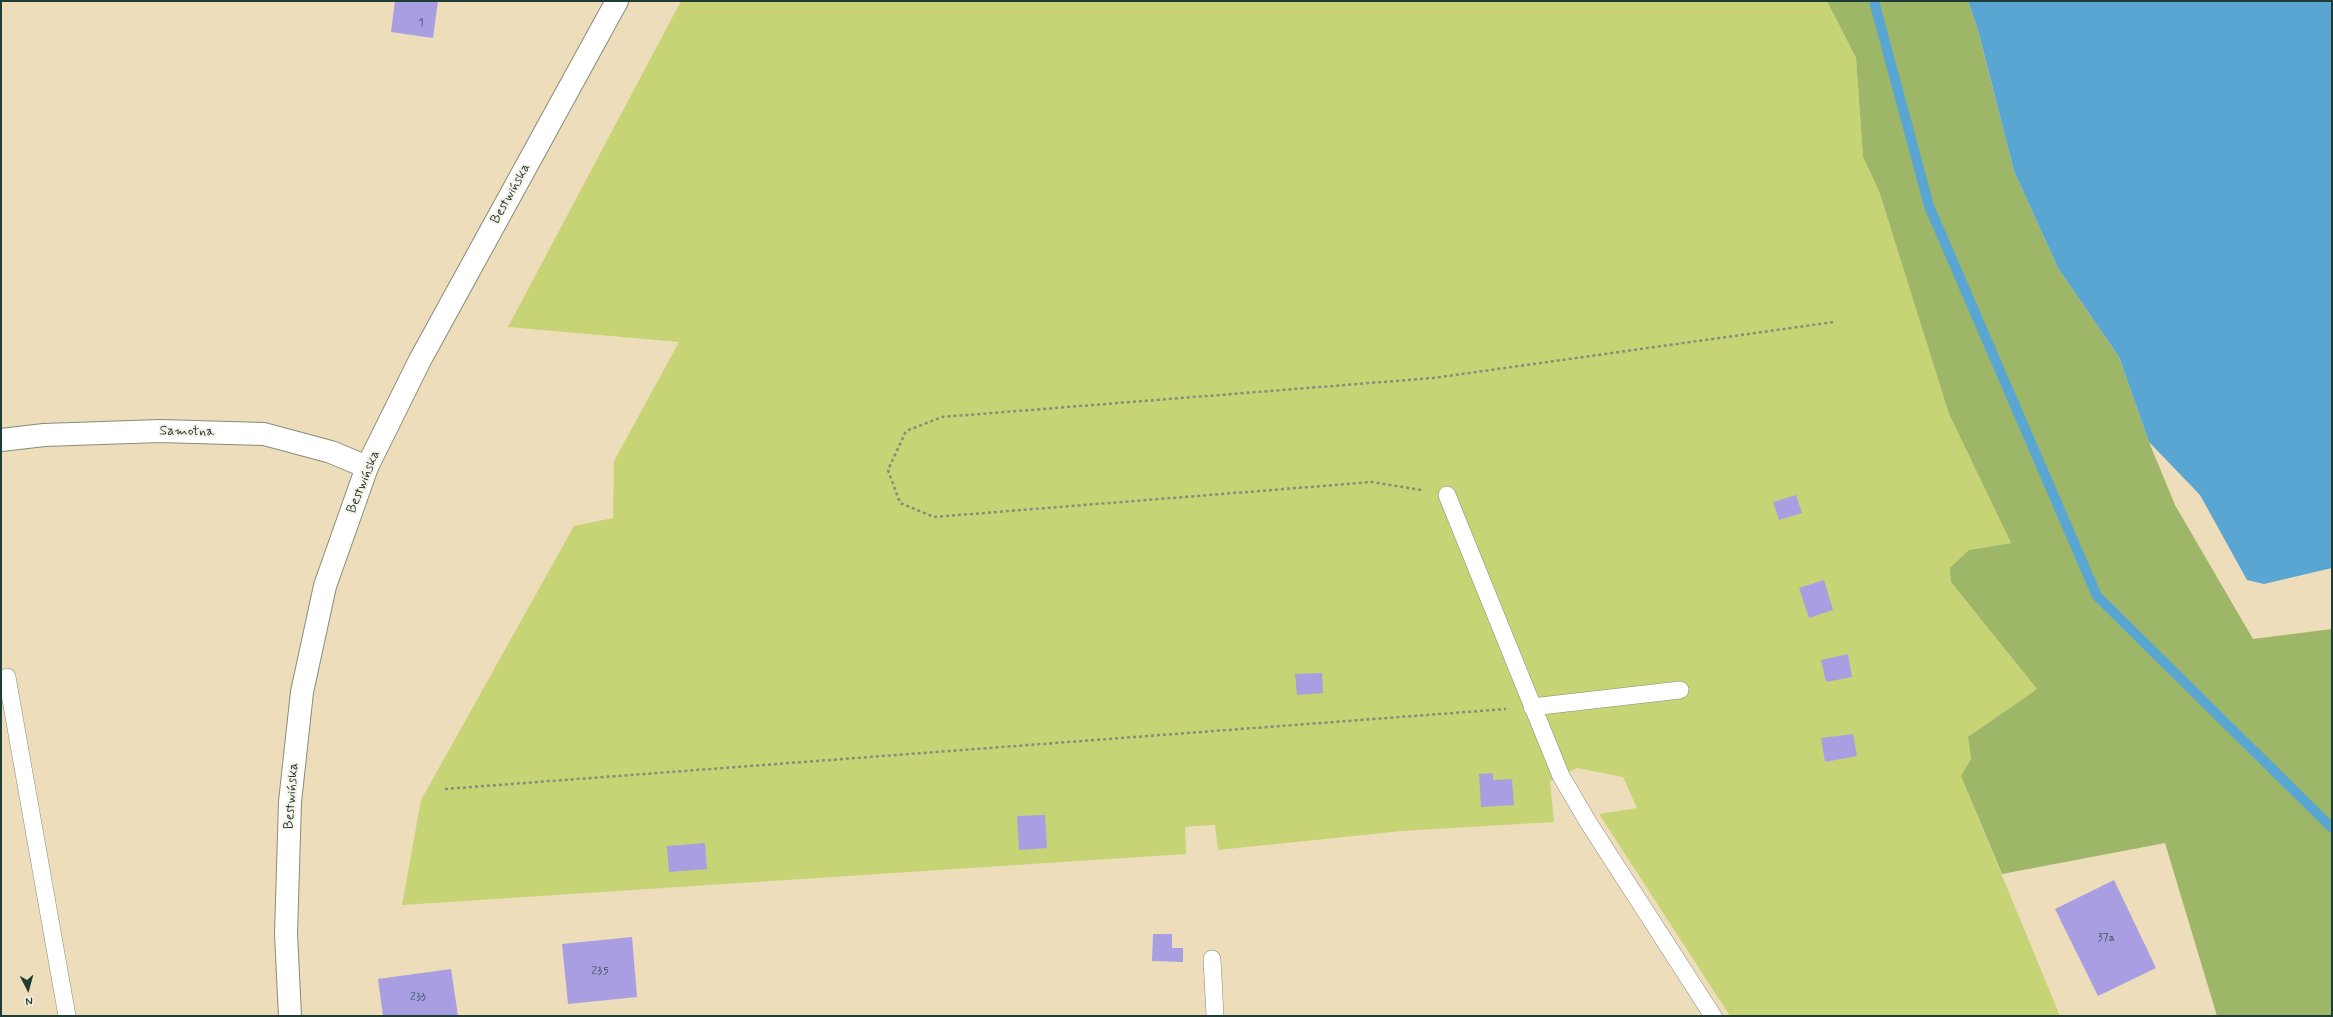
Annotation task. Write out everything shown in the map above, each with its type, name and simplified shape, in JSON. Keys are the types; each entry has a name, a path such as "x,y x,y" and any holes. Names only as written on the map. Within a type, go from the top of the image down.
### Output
{"street":[{"name":"Bestwińska","path":"290,1016 286,934 290,802 302,692 326,586 367,467 420,360 617,1"},
{"name":"Samotna","path":"1,440 44,435 160,431 264,434 330,452 367,467"}],"lane":[{"path":"1447,495 1561,776 1712,1016"},
{"path":"7,677 67,1016"},
{"path":"1532,707 1680,690"},
{"path":"1212,959 1215,1016"}],"path":[{"path":"1447,495 1372,482 934,517 900,503 888,470 906,431 942,417 1433,378 1834,322"},
{"path":"445,789 1532,707"}],"green space":[{"path":"681,1 1827,1 1856,58 1863,157 1879,191 1949,414 2011,543 1969,550 1951,582 2037,689 1968,737 1971,759 1961,776 2060,1016 1730,1016 1599,814 1637,808 1623,777 1577,768 1550,781 1554,822 1402,831 1218,850 1215,825 1194,826 1185,827 1186,854 402,905 421,800 574,526 613,518 614,461 679,342 508,327"},
{"path":"1827,1 1968,1 1978,30 2014,171 2058,268 2119,357 2149,442 2175,505 2253,639 2332,629 2332,1016 2217,1016 2165,843 2002,874 1961,776 1971,759 1968,737 2037,689 1951,582 1950,568 1969,550 2011,543 1949,414 1879,191 1863,157 1856,58"}],"water":[{"path":"1968,1 2332,1 2332,568 2264,584 2247,580 2200,495 2149,442 2119,357 2058,268 2014,171 1978,30"}],"building":[{"path":"395,1 438,1 433,38 391,32"},
{"path":"1796,495 1802,513 1779,520 1773,502"},
{"path":"1824,580 1833,610 1809,618 1799,588"},
{"path":"1848,654 1852,677 1826,682 1821,660"},
{"path":"1322,673 1323,693 1297,695 1295,674"},
{"path":"1853,734 1857,756 1825,762 1821,738"},
{"path":"1493,773 1493,780 1512,779 1514,805 1481,807 1479,774"},
{"path":"1045,815 1047,848 1019,850 1017,816"},
{"path":"705,843 707,869 669,872 667,846"},
{"path":"2114,880 2156,968 2098,996 2055,909"},
{"path":"1153,934 1172,934 1172,948 1183,948 1183,962 1152,961"},
{"path":"632,937 637,997 568,1004 562,944"},
{"path":"451,969 458,1016 383,1016 378,979"}],"waterway":[{"path":"1874,1 1929,206 2097,596 2332,828"}]}
